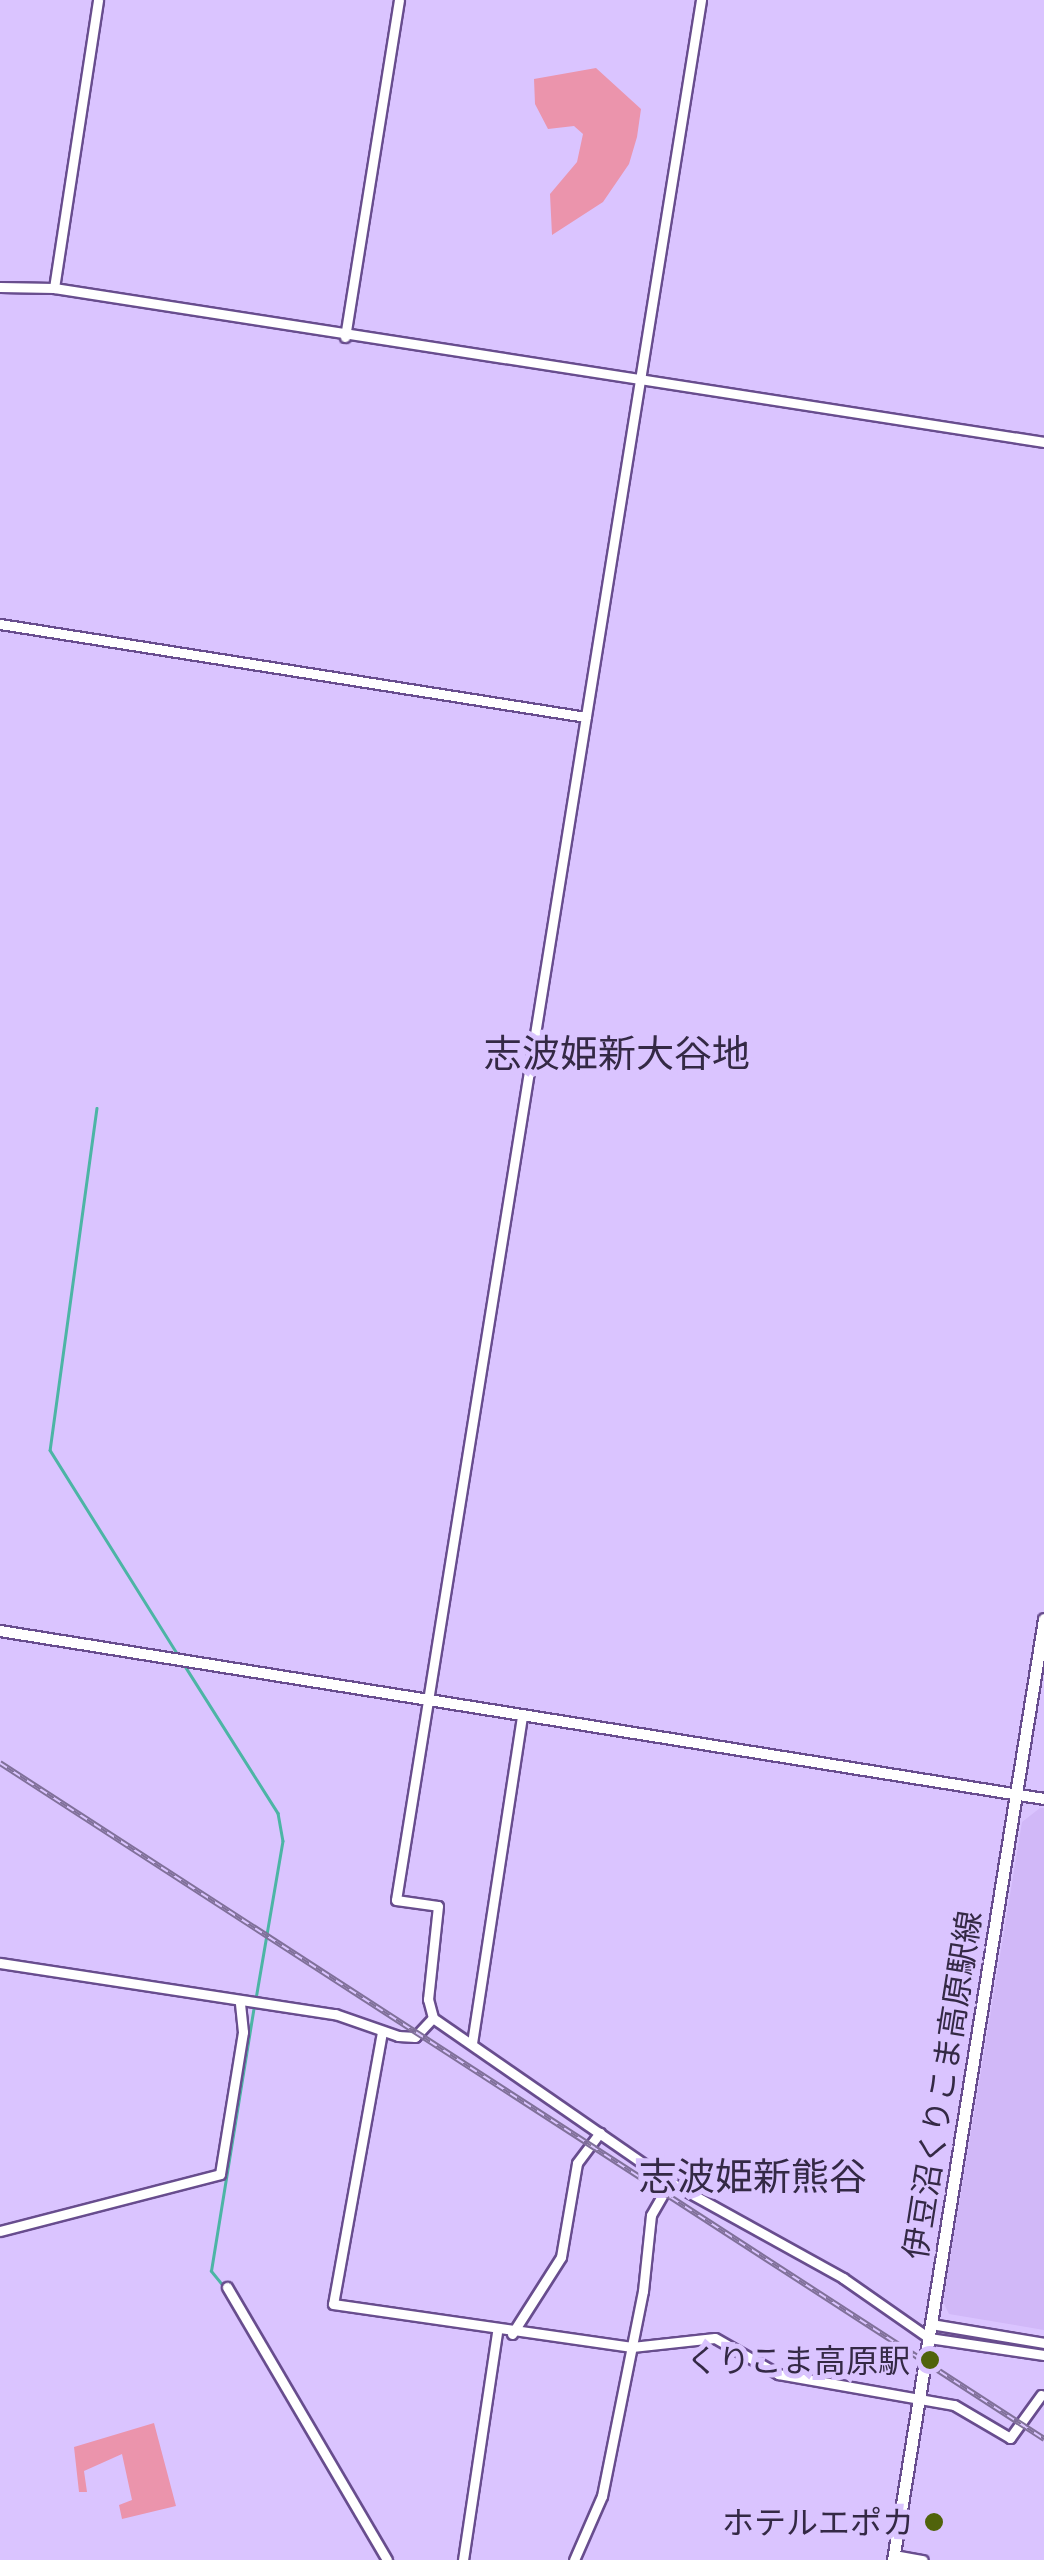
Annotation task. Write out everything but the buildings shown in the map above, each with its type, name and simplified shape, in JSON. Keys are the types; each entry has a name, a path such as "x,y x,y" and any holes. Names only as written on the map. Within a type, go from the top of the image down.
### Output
{"main road":[{"name":"伊豆沼くりこま高原駅線","path":"893,2558 1044,1619"}],"street":[{"path":"54,288 98,0"},
{"path":"346,337 399,0"},
{"path":"701,0 425,1699 396,1900 438,1906 428,1998 432,2018 670,2182 843,2278 929,2338 1044,2355"},
{"path":"0,287 54,288 346,337 1044,442"},
{"path":"0,624 586,716"},
{"path":"0,1631 1044,1799"},
{"path":"472,2043 522,1715"},
{"path":"0,1963 335,2014 382,2032 415,2037 432,2018"},
{"path":"0,2231 220,2174 243,2032 244,2002"},
{"path":"382,2032 333,2304 497,2332 632,2347 715,2338 778,2374 954,2405 1014,2438 1041,2395"},
{"path":"512,2334 562,2258 577,2163 600,2133"},
{"path":"574,2560 602,2496 632,2347 651,2216 670,2182"},
{"path":"227,2287 387,2560"},
{"path":"932,2324 1044,2343"},
{"path":"463,2560 497,2332"},
{"path":"1009,2337 1018,2351"},
{"path":"893,2558 923,2560"}],"shaded area":[{"path":"596,68 641,109 637,137 629,164 603,202 552,235 550,194 577,162 583,134 574,126 548,129 535,104 534,79"},
{"path":"1044,1808 1044,2330 949,2314 943,2302 1022,1822"},
{"path":"154,2423 176,2506 122,2519 119,2505 132,2500 122,2454 84,2471 87,2492 79,2492 74,2447"}],"waterway":[{"path":"97,1108 50,1450 178,1655"},
{"path":"185,1666 278,1813 283,1841 256,1999"},
{"path":"223,2286 211,2271 254,2006"},
{"path":"256,2345 358,2520"},
{"path":"377,2552 382,2560"}],"railway":[{"path":"0,1763 1044,2439"}],"place":[{"name":"くりこま高原駅","path":"930,2360"},
{"name":"ホテルエポカ","path":"934,2522"}],"district":[{"name":"志波姫新大谷地","path":"617,1053"},
{"name":"志波姫新熊谷","path":"753,2176"}]}
